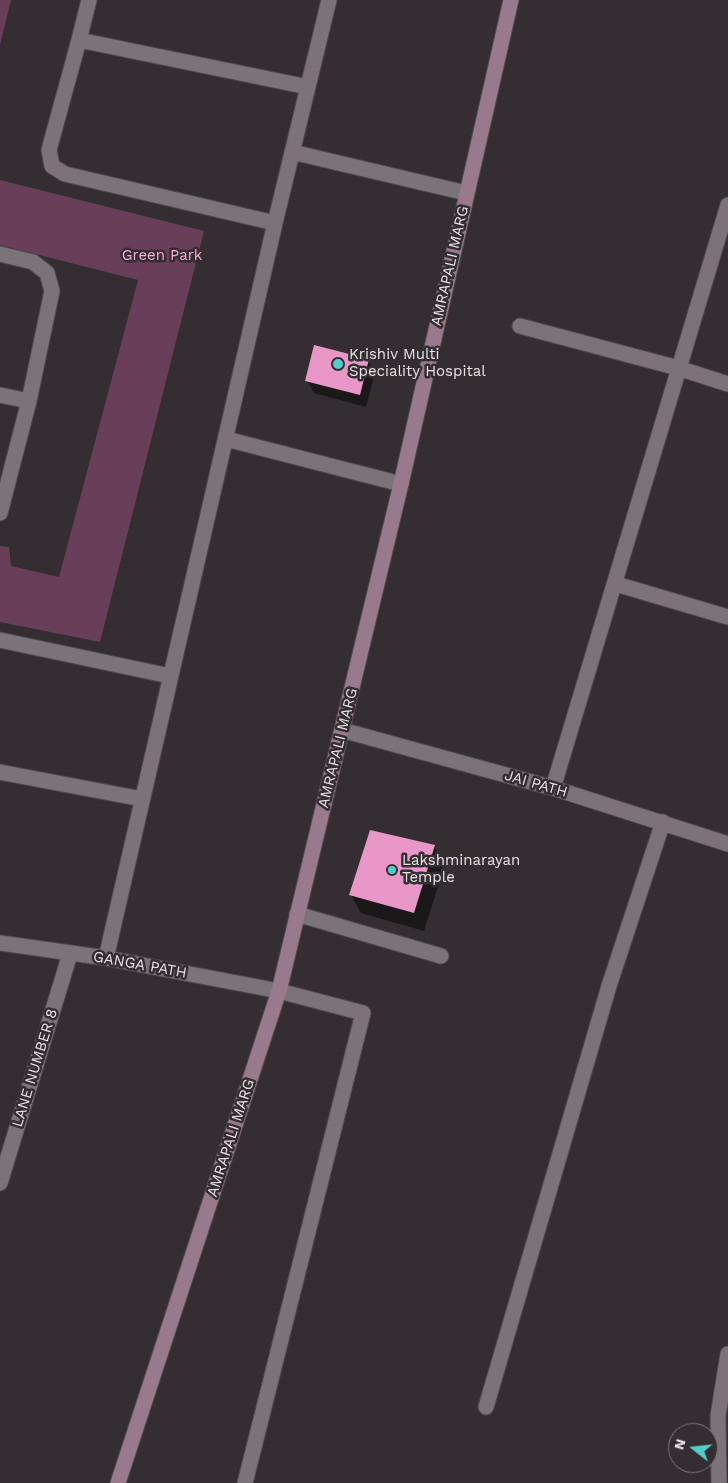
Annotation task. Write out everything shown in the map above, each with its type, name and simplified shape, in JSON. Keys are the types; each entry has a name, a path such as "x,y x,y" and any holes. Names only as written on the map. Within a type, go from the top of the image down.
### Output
{"street":[{"path":"88,0 49,150 52,166 65,174 275,223"},
{"path":"106,958 275,223 329,0"},
{"name":"AMRAPALI MARG","path":"118,1483 279,990 401,484 511,0"},
{"path":"79,40 308,87"},
{"path":"292,152 466,194"},
{"path":"553,788 616,584 678,368 728,205"},
{"path":"0,254 33,262 47,273 52,291 29,402 0,513"},
{"path":"520,326 678,368 728,384"},
{"path":"0,395 29,402"},
{"path":"226,439 401,484"},
{"path":"616,584 728,617"},
{"path":"0,640 170,676"},
{"name":"JAI PATH","path":"342,730 553,788 728,844"},
{"path":"0,772 142,799"},
{"path":"486,1407 609,986 663,822"},
{"path":"298,914 441,956"},
{"name":"GANGA PATH","path":"0,942 106,958 279,990 363,1013 245,1483"},
{"name":"LANE NUMBER 8","path":"0,1183 70,954"},
{"path":"719,1483 718,1416 728,1354"}],"green space":[{"path":"0,0 11,0 0,45"},
{"name":"Green Park","path":"0,180 204,231 100,642 0,622 0,546 9,547 11,566 59,577 138,280 0,245"}],"building":[{"path":"314,345 369,359 360,395 305,381"},
{"name":"Lakshminarayan Temple","path":"370,830 435,845 414,913 349,895"}],"place":[{"name":"Krishiv Multi Speciality Hospital","path":"338,364"},
{"name":"Lakshminarayan Temple","path":"392,870"}]}
